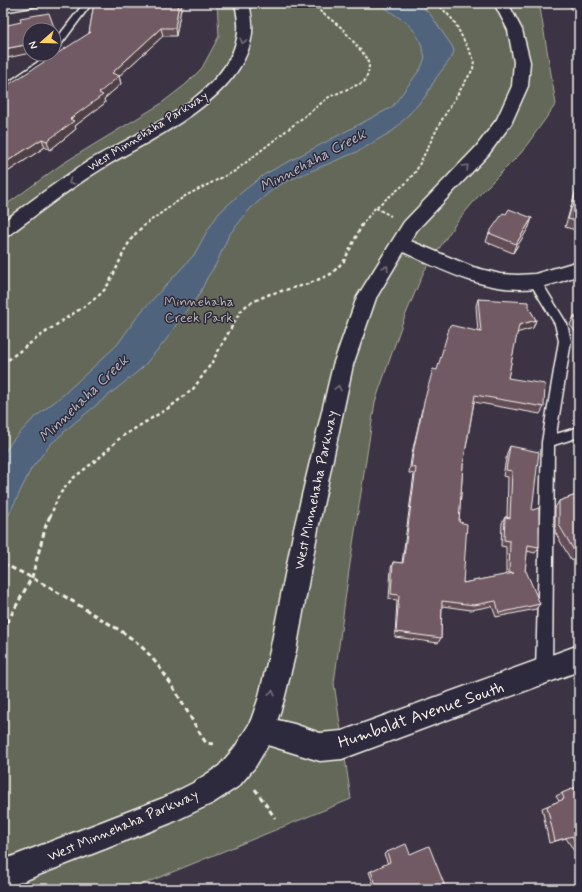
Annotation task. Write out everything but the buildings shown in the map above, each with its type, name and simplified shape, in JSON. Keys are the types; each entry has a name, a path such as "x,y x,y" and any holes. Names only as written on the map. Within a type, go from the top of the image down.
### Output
{"street":[{"path":"3,8 33,3"},
{"name":"West Minnehaha Parkway","path":"3,231 96,164 197,104 220,84 235,63 244,42 245,21 242,3"},
{"name":"West Minnehaha Parkway","path":"3,875 171,809 203,793 229,776 245,757 261,730 271,700 283,651 306,529 343,365 367,297 410,226 485,146 505,120 513,105 520,86 522,62 515,30 501,3"},
{"path":"401,243 474,274 502,281 535,281 579,268"},
{"name":"Humboldt Avenue South","path":"261,730 294,738 320,747 342,745 579,658"}],"lane":[{"path":"62,37 88,3"},
{"path":"3,90 43,62"},
{"path":"535,281 561,324 565,341 548,442 544,672"},
{"path":"548,442 579,432"}],"path":[{"path":"3,364 24,347 91,301 104,290 114,273 129,240 136,230 185,196 235,171 329,97 364,82 368,74 369,66 367,58 342,28 321,12 313,3"},
{"path":"3,630 32,577 46,525 54,505 59,495 72,479 99,458 121,437 170,407 193,389 211,364 246,304 261,298 310,284 322,279 337,269 352,249 369,214 404,186 416,171 429,143 475,67 474,60 454,21 437,3"},
{"path":"4,564 32,577 124,633 139,645 151,656 168,678 194,725 206,743 213,744"},
{"path":"254,788 275,818"}],"green space":[{"name":"Minnehaha Creek Park","path":"217,3 537,3 540,8 556,104 521,153 481,193 456,223 424,271 403,321 375,402 349,570 334,683 351,799 131,889 3,889 3,207 62,164 159,105 185,85 202,68 219,36"}],"water":[{"name":"Minnehaha Creek","path":"378,3 418,3 430,14 452,46 454,51 452,57 436,78 425,97 394,130 359,151 287,181 273,189 250,209 229,235 216,264 199,295 182,316 166,340 142,368 73,424 51,444 31,469 3,527 3,455 12,441 33,419 63,395 117,345 140,313 194,255 219,213 265,174 392,107 421,68 425,57 420,41 415,32 407,23"}]}
